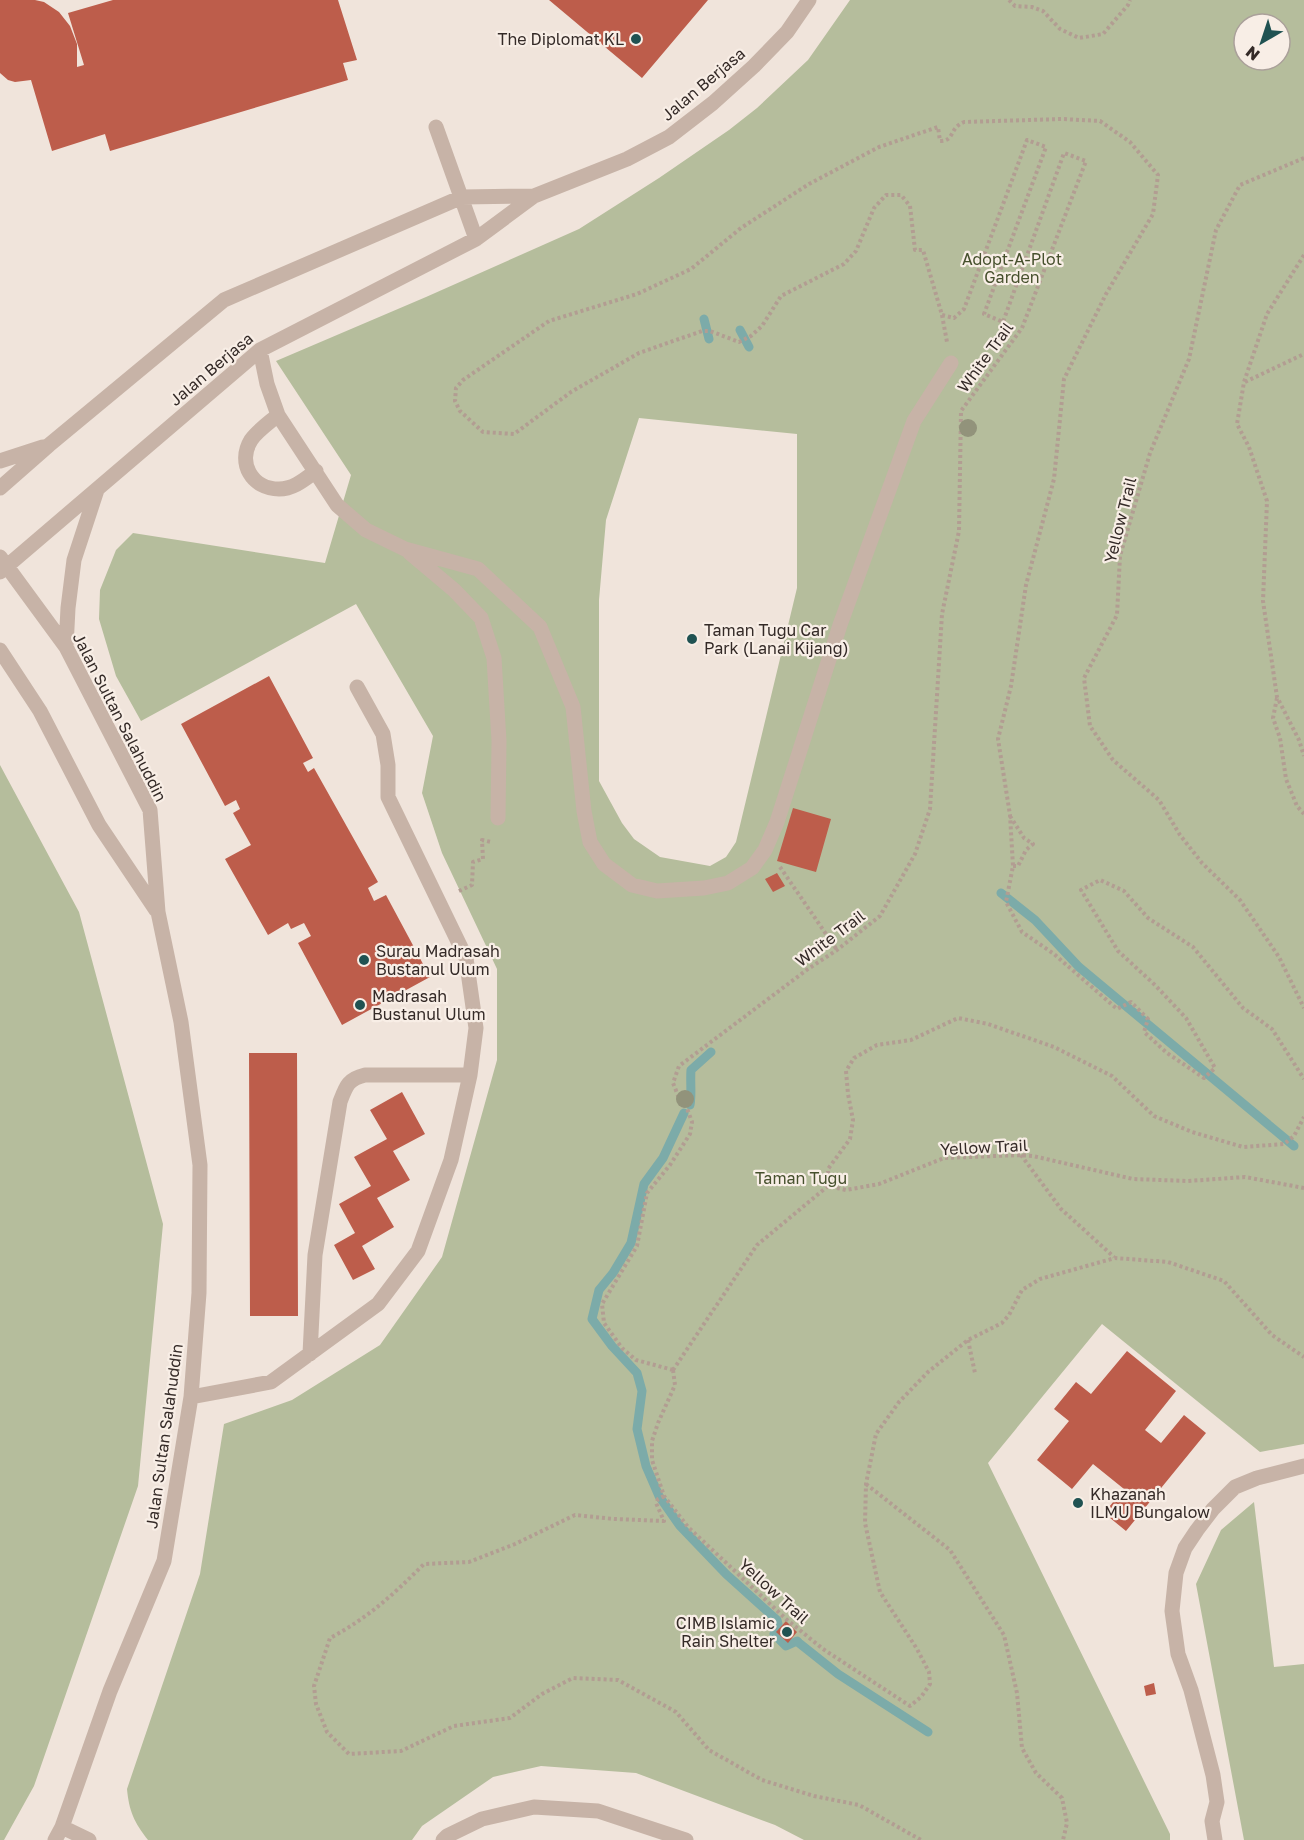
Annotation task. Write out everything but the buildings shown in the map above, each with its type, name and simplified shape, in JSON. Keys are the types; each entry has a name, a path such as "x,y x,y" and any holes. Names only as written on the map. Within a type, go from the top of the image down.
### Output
{"street":[{"name":"Jalan Berjasa","path":"3,565 97,490 260,350 476,239 534,196 627,159 669,137 713,104 754,66 787,32 809,0"},
{"path":"436,127 476,239"},
{"name":"Jalan Berjasa","path":"0,488 224,300 462,197 534,196"},
{"path":"260,350 267,384 279,415 337,505 366,530 405,549 478,569 540,627 573,707 584,811 590,842 604,864 632,885 657,891 704,888 728,883 752,868 765,850 777,822 840,625 914,422 951,363"},
{"path":"279,415 252,439 246,454 246,466 253,480 268,487 281,489 301,483 316,471"},
{"path":"0,461 49,445"},
{"path":"66,647 74,560 97,490"},
{"path":"405,549 454,590 481,618 494,658 499,741 498,818"},
{"name":"Jalan Sultan Salahuddin","path":"3,565 66,647 150,810 158,912 181,1022 200,1165 200,1293 191,1397 164,1561 110,1691 58,1834"},
{"name":"Jalan Sultan Salahuddin","path":"0,650 40,711 99,825 158,912"},
{"path":"191,1397 271,1382 378,1304 418,1251 452,1160 470,1075 476,1028 466,958 388,797 388,765 383,734 357,687"},
{"path":"310,1354 315,1255 340,1102 345,1090 352,1078 365,1075 470,1075"},
{"path":"1215,1840 1212,1821 1216,1802 1213,1775 1191,1690 1178,1654 1172,1611 1176,1573 1185,1548 1197,1530 1213,1509 1235,1487 1257,1478 1304,1466"},
{"path":"443,1840 482,1819 534,1807 598,1810 686,1840"},
{"path":"58,1834 89,1840"}],"path":[{"path":"1009,0 1015,6 1044,10 1060,29 1078,38 1103,34 1130,0"},
{"name":"White Trail","path":"463,381 456,388 455,401 460,411 483,432 514,434 571,392 639,352 702,331 710,331 739,342 751,336 762,326 781,296 844,264 856,251 874,208 886,195 901,195 910,206 915,250 923,250 942,315 954,318 964,309 1027,140 1046,147 984,314 1003,321 1064,153 1086,161 1022,328 961,411 959,531 942,614 930,809 915,854 880,915 837,950 808,969 679,1066 673,1083 692,1122 690,1134 670,1165 647,1193 637,1246 602,1304 604,1323 622,1348 636,1360 673,1370"},
{"name":"Yellow Trail","path":"1304,158 1240,185 1216,230 1189,359 1150,453 1120,556 1117,615 1084,678 1090,726 1113,760 1159,800 1180,835 1202,863 1240,900 1279,957 1304,1008"},
{"path":"1304,255 1267,314 1244,382 1237,424 1249,447 1267,501 1263,601 1277,697 1299,740 1304,756"},
{"path":"1244,382 1304,354"},
{"path":"1277,697 1273,718 1280,738 1286,779 1296,806 1304,814"},
{"path":"1010,815 1024,838 1033,844 1026,850 1018,866 1013,866"},
{"path":"439,900 472,885 473,862 483,859 482,840 494,842 498,818"},
{"path":"765,850 787,876 837,950"},
{"path":"1007,891 1006,902 1022,932 1054,954 1117,1009 1131,1002 1148,1019 1144,1032 1167,1053 1204,1078 1215,1068 1186,1018 1118,951 1081,890 1100,880 1124,891 1148,918 1193,947 1242,1008 1272,1029 1304,1079"},
{"path":"828,1186 828,1169 850,1139 854,1120 846,1071 854,1058 877,1045 911,1040 958,1018 988,1024 1054,1047 1112,1076 1154,1116 1192,1132 1243,1147 1284,1144 1294,1136 1304,1117"},
{"path":"1021,1155 1061,1209 1115,1258"},
{"name":"Yellow Trail","path":"1304,1188 1245,1177 1188,1181 1133,1179 1021,1155 944,1158 879,1184 846,1190 828,1186 757,1245 673,1370 675,1385 652,1441 651,1460 664,1496 688,1527 786,1619 823,1649 910,1706 921,1697 930,1684 929,1672 880,1592 865,1523 866,1484 876,1434 899,1402 927,1372 968,1340 1002,1323 1022,1290 1040,1279 1115,1258 1168,1262 1224,1281 1272,1335 1304,1356"},
{"path":"968,1340 975,1373"},
{"path":"866,1484 950,1550 1004,1635 1017,1693 1022,1748 1036,1773 1062,1798 1067,1823 1063,1840"},
{"path":"664,1496 656,1503 664,1521 614,1520 575,1515 515,1544 469,1562 424,1564 388,1600 351,1627 330,1638 314,1686 316,1704 327,1732 348,1754 401,1751 454,1726 510,1718 542,1694 573,1678 618,1680 676,1713 709,1750 762,1780 814,1796 859,1805 921,1840"}],"green space":[{"name":"Taman Tugu","path":"850,0 1304,0 1304,1444 1260,1452 1102,1324 988,1463 1170,1834 1170,1840 804,1840 775,1825 636,1773 541,1766 493,1777 422,1826 412,1840 148,1840 133,1816 127,1789 200,1574 224,1424 292,1400 380,1345 442,1257 497,1060 497,969 442,853 422,793 433,736 356,604 141,721 116,676 99,619 100,590 116,550 133,533 325,563 351,475 276,361 579,229 659,178 757,108 808,60","holes":["639,418 797,434 797,588 736,842 726,857 710,866 660,857 634,839 622,823 599,781 599,600 606,520"]},
{"path":"0,765 79,912 163,1224 138,1486 34,1786 4,1840 0,1840"},
{"path":"1254,1502 1274,1667 1304,1664 1304,1840 1244,1840 1196,1584 1221,1530"}],"waterway":[{"path":"704,319 709,339"},
{"path":"740,330 749,347"},
{"path":"1001,893 1035,920 1079,967 1294,1146"},
{"path":"690,1105 691,1070 711,1052"},
{"path":"684,1113 663,1158 644,1184 631,1243 613,1273 599,1290 592,1319 612,1346 637,1373 642,1391 637,1429 646,1466 659,1496 680,1526 726,1574 777,1620 778,1624 774,1634 786,1646 797,1641 838,1674 928,1732"}],"place":[{"name":"The Diplomat KL","path":"636,39"},
{"name":"Taman Tugu Car Park (Lanai Kijang)","path":"692,639"},
{"name":"Surau Madrasah Bustanul Ulum","path":"364,960"},
{"name":"Madrasah Bustanul Ulum","path":"360,1005"},
{"name":"Khazanah ILMU Bungalow","path":"1078,1503"},
{"name":"CIMB Islamic Rain Shelter","path":"787,1632"}],"park label":[{"name":"Adopt-A-Plot Garden","path":"1012,268"}]}
